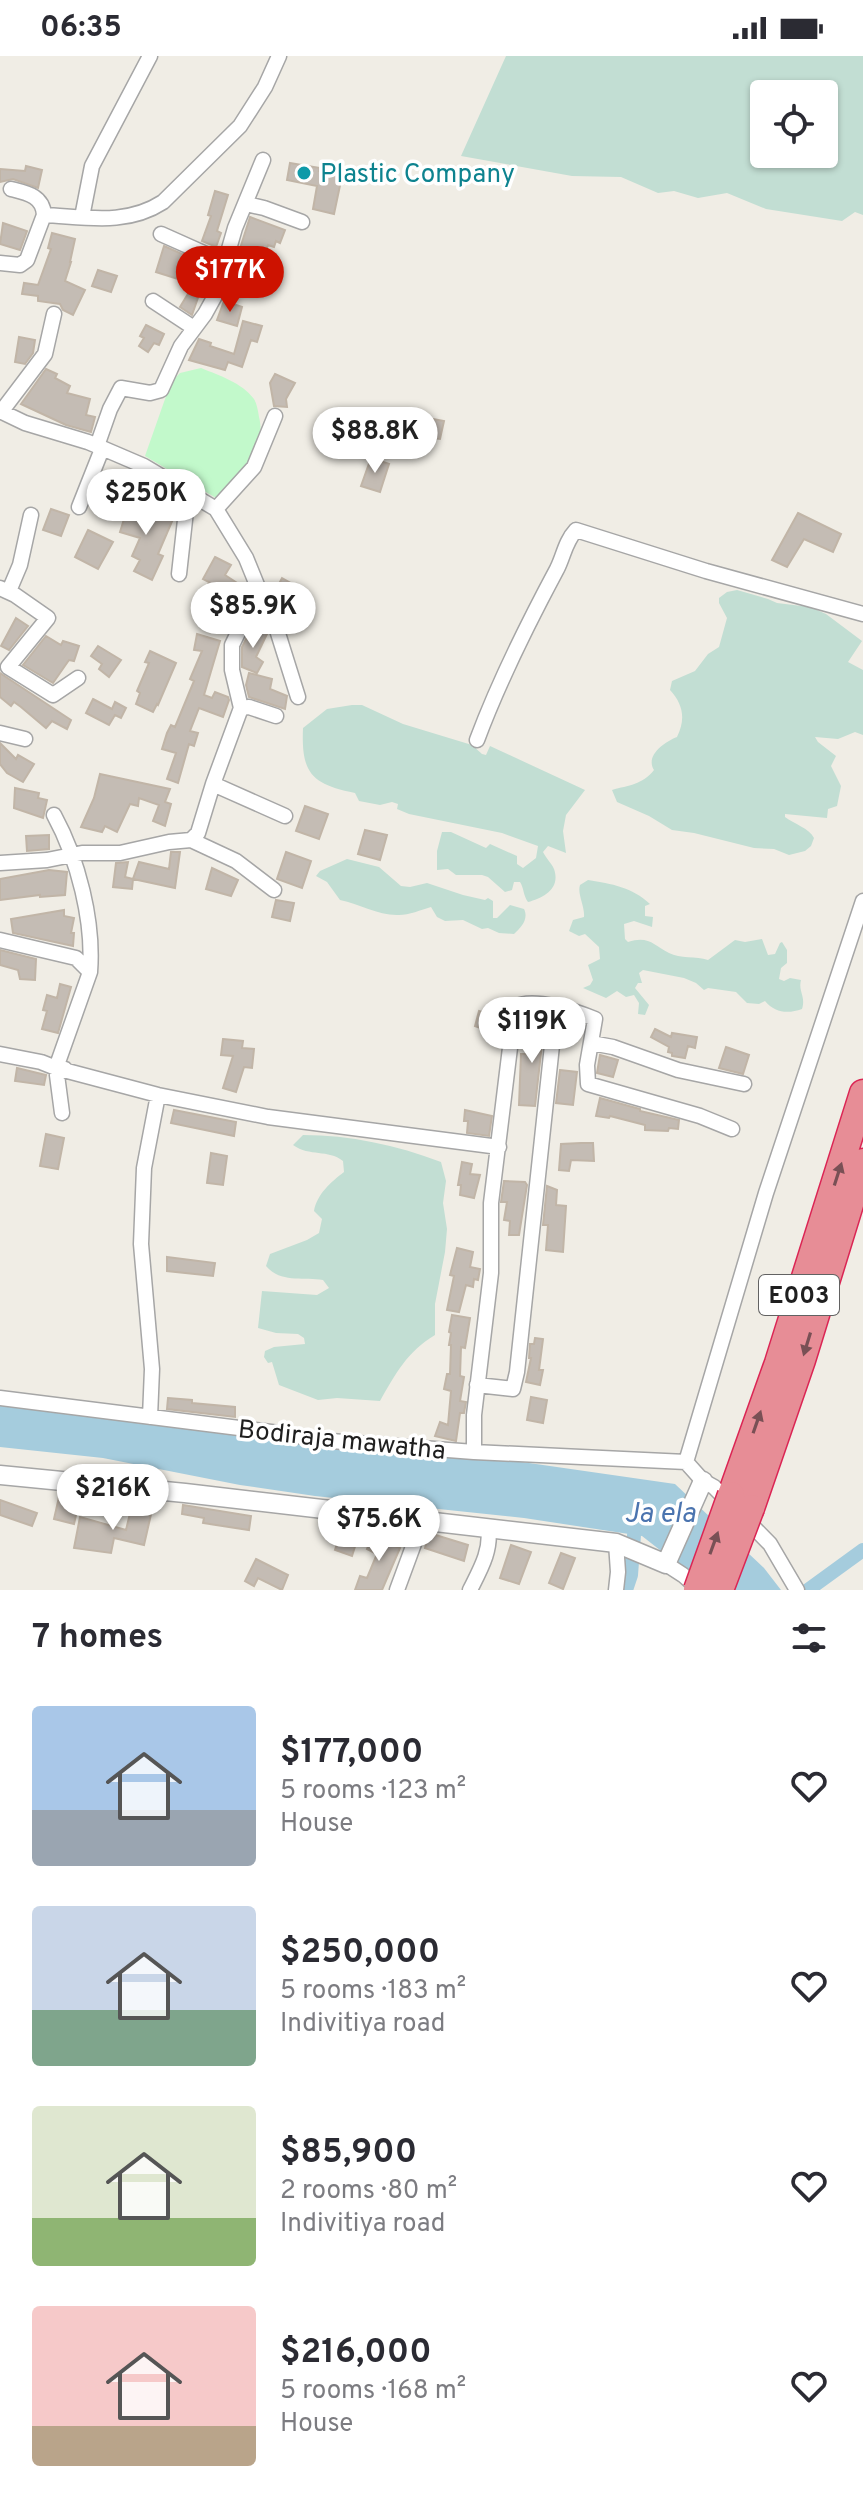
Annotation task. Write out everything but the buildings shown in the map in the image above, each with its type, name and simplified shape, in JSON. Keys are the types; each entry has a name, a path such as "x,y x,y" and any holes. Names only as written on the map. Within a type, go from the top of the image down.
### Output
{"highway":[{"name":"E003","path":"720,1590 778,1363 863,1093"},
{"name":"E003","path":"698,1590 741,1501 802,1360 863,1162"}],"street":[{"path":"82,217 92,166 150,56"},
{"path":"44,215 128,218 148,212 163,202 240,126 265,87 279,56"},
{"path":"79,507 106,418 121,388 150,393 161,390 181,346 216,294 235,228 263,160"},
{"path":"0,263 20,265 27,260 44,215 44,206 37,197 11,189"},
{"path":"246,204 302,222"},
{"path":"161,234 226,263"},
{"path":"153,301 194,328"},
{"path":"54,314 45,354 0,411 144,466 216,509 246,558 262,603 277,630 298,697"},
{"path":"216,509 254,467 275,416"},
{"path":"179,574 188,493"},
{"path":"31,515 20,565 4,590 48,618 8,667 53,695 78,678"},
{"path":"477,740 512,653 560,563 568,539 576,530 706,571 863,614"},
{"path":"191,840 198,833 241,708 232,670 232,645 259,590"},
{"path":"241,708 249,707 276,716"},
{"path":"0,733 25,739"},
{"path":"213,784 285,816"},
{"path":"54,815 69,843 84,896 92,944 90,972 57,1075 62,1113"},
{"path":"0,863 120,853 191,840 236,861 274,890"},
{"path":"797,1590 770,1544 686,1462 766,1193 863,901"},
{"path":"0,940 76,958 90,972"},
{"path":"474,1452 477,1385 491,1273 491,1203 515,1007 523,1002 595,1019 587,1065 588,1084 700,1116 732,1129"},
{"path":"477,1385 513,1389 517,1372 556,1008"},
{"path":"591,1043 613,1047 678,1070 744,1084"},
{"path":"0,1054 41,1062 158,1095 268,1117 499,1147"},
{"path":"150,1417 152,1369 141,1244 144,1168 158,1095"},
{"name":"Bodiraja mawatha","path":"0,1398 318,1440 474,1452 686,1462"},
{"path":"0,1475 488,1527 628,1546 666,1564 698,1590"},
{"path":"666,1564 703,1481"},
{"path":"397,1590 422,1522"},
{"path":"470,1590 487,1555 488,1527"},
{"path":"616,1590 618,1572 628,1546"}],"green space":[{"path":"506,56 863,56 863,215 855,212 842,221 766,209 727,193 698,198 674,191 658,193 621,177 572,176 461,156"},
{"path":"201,368 230,380 249,393 256,403 261,429 251,464 235,483 216,498 145,456 171,382 180,373"},
{"path":"737,590 777,603 810,607 826,614 862,641 848,662 863,670 863,735 855,732 838,739 815,737 836,756 831,766 841,786 837,806 828,809 827,818 785,814 814,838 805,851 789,855 774,849 754,848 672,830 617,802 612,790 645,779 654,770 654,755 677,737 682,712 670,690 672,681 695,671 708,654 719,647 727,618 719,598"},
{"path":"362,705 403,724 472,745 482,754 486,755 490,746 585,790 566,815 563,831 566,853 548,846 543,852 556,876 549,892 528,902 520,882 514,882 512,890 505,892 482,875 456,875 448,869 437,870 437,851 442,832 451,832 486,848 490,844 517,856 517,864 523,868 536,858 538,846 502,833 409,814 397,809 398,804 392,802 380,805 359,801 355,793 319,781 307,766 303,728 327,709"},
{"path":"347,859 379,867 401,886 427,883 463,895 488,898 493,901 493,918 497,918 510,905 524,909 525,920 514,934 499,933 463,920 445,921 437,917 431,907 392,915 340,900 327,882 316,876 320,871"},
{"path":"588,880 629,890 650,904 645,906 645,916 653,917 652,927 634,921 624,924 628,942 646,940 673,955 708,960 735,940 762,939 768,955 775,954 782,942 787,950 787,963 781,968 779,979 801,980 802,1009 782,1011 765,1001 747,1003 736,992 704,990 684,978 643,970 639,973 642,983 635,988 649,1005 645,1015 638,1014 639,1003 634,995 626,997 617,991 606,998 583,988 593,980 588,965 600,959 599,947 585,934 579,936 569,931 573,920 584,917 579,889"},
{"path":"303,1135 373,1142 441,1162 446,1181 443,1203 447,1229 435,1304 435,1335 410,1356 380,1401 318,1400 279,1385 272,1362 268,1363 264,1357 265,1351 274,1347 305,1344 304,1338 298,1334 258,1328 262,1291 317,1295 329,1288 323,1280 285,1277 266,1266 270,1254 319,1233 322,1219 314,1211 318,1199 344,1172 343,1161 337,1157 293,1145"}],"water":[{"name":"Ja ela","path":"0,1401 385,1450 522,1462 675,1484 764,1568 781,1590 711,1590 642,1536 524,1518 315,1496 240,1485 103,1458 0,1447"}],"waterway":[{"path":"626,1590 631,1575 634,1535"},
{"path":"808,1590 863,1550"}],"place":[{"name":"Plastic Company","path":"304,173"}]}
